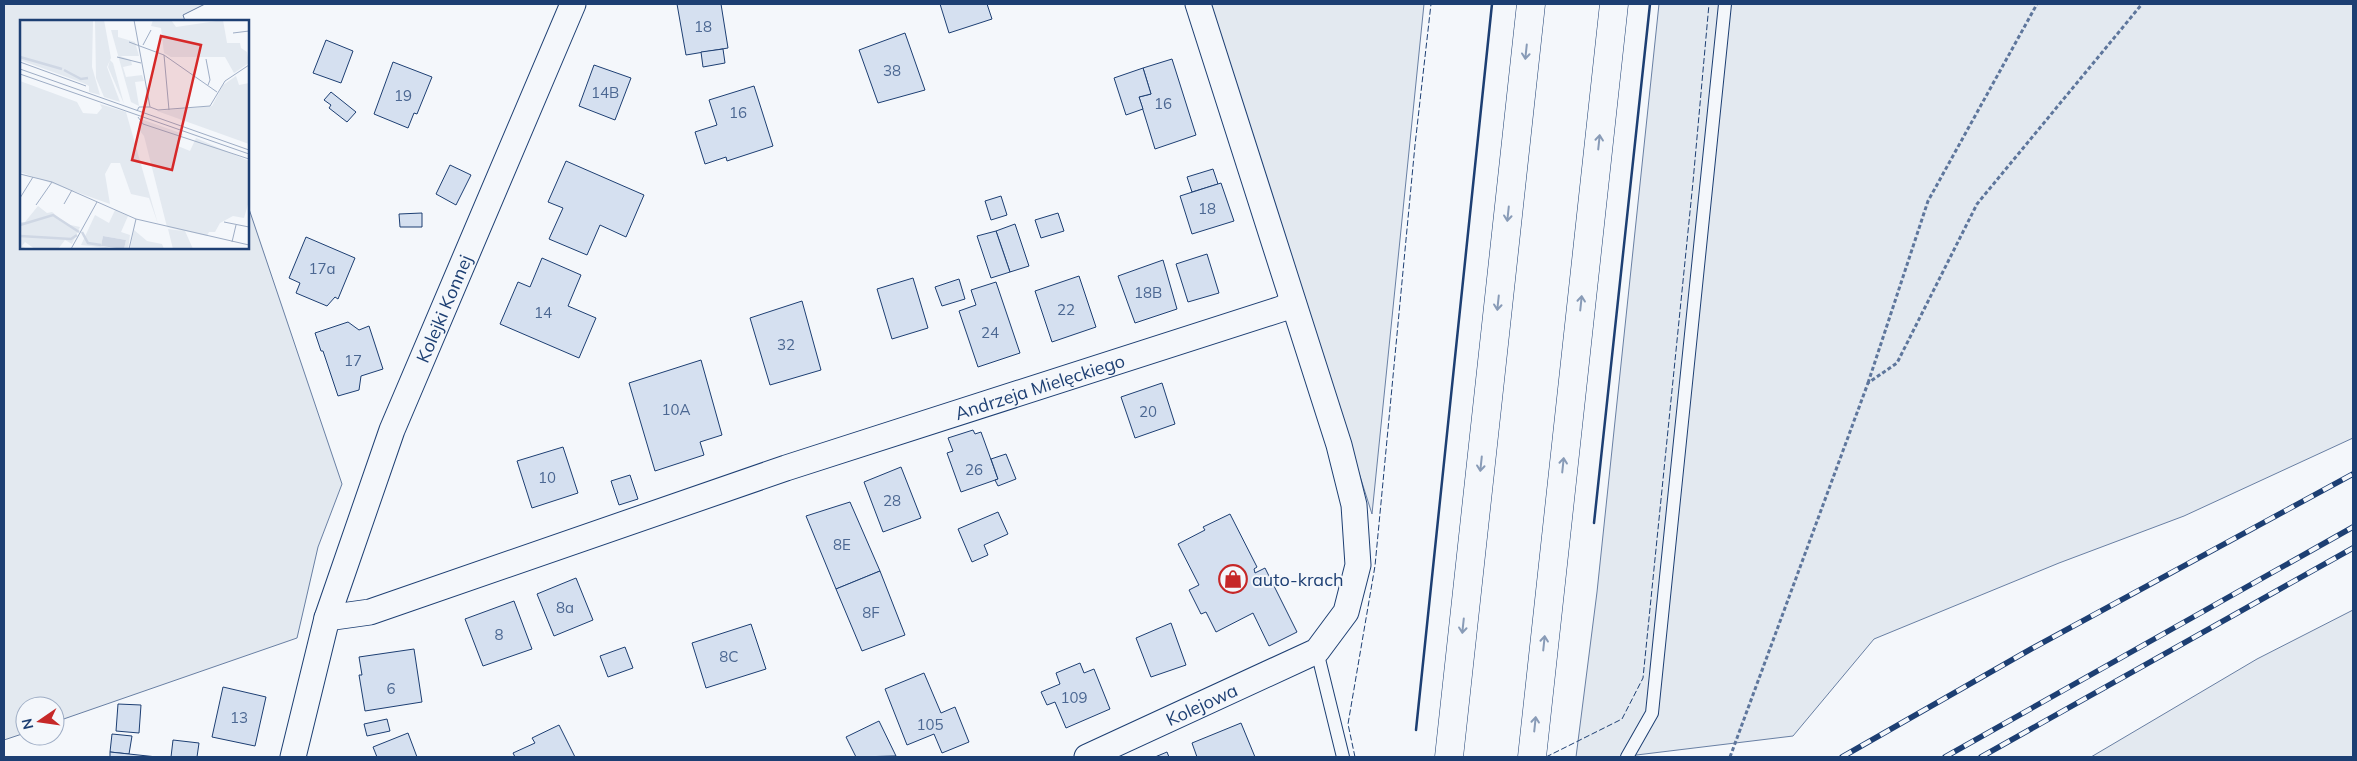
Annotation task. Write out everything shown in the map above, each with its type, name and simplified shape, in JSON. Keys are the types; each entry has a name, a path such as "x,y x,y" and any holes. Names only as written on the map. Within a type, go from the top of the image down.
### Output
{"highway":[{"path":"1450,747 1531,4"},
{"path":"1532,757 1614,4"}],"street":[{"name":"Kolejki Konnej","path":"294,757 327,618 392,430 573,4"},
{"path":"1198,4 1339,445 1354,505 1358,565 1346,612 1317,651"},
{"name":"Andrzeja Mielęckiego","path":"327,618 370,612 786,468 1272,312 1294,303"},
{"name":"Kolejowa","path":"1087,757 1317,651"}],"lane":[{"path":"1628,757 1652,713 1726,4"},
{"path":"1317,651 1343,757"}],"path":[{"path":"1730,757 1868,383 1928,201 2037,4"},
{"path":"1868,383 1897,362 1977,204 2142,4"}],"shaded area":[{"path":"4,4 205,4 183,15 185,20 20,20 20,249 249,249 249,209 342,484 318,547 297,638 65,719 65,696 15,696 15,736 4,740"},
{"path":"1210,4 1424,4 1372,514"},
{"path":"1659,4 2353,4 2353,438 2184,516 2059,563 1874,639 1793,736 1620,757 1576,757 1597,592"},
{"path":"2353,610 2353,757 2091,757 2257,659"}],"building":[{"path":"677,4 721,4 728,48 686,55"},
{"path":"940,4 987,4 992,19 949,33"},
{"path":"905,33 925,90 878,103 859,50"},
{"path":"326,40 353,51 341,83 313,73"},
{"path":"723,49 725,63 703,67 701,52"},
{"path":"1172,59 1196,135 1155,149 1139,97 1151,94 1143,68"},
{"path":"393,62 432,77 417,114 414,113 408,128 374,114"},
{"path":"594,65 631,78 615,120 579,106"},
{"path":"1143,68 1151,94 1139,97 1143,109 1126,115 1114,78"},
{"path":"754,86 773,146 727,161 726,157 705,164 695,132 717,125 709,100"},
{"path":"331,92 356,112 347,122 329,108 331,105 324,100"},
{"path":"566,161 644,195 626,237 600,225 587,255 549,239 563,208 548,202"},
{"path":"450,165 471,175 456,205 436,194"},
{"path":"1213,169 1218,184 1192,192 1187,177"},
{"path":"1221,183 1234,221 1192,234 1180,196"},
{"path":"1001,196 1007,215 991,220 985,201"},
{"path":"422,213 422,227 400,227 399,214"},
{"path":"1058,213 1064,231 1041,238 1035,220"},
{"path":"1015,224 1029,266 1010,272 996,231"},
{"path":"996,231 1010,272 991,278 977,236"},
{"path":"306,237 355,258 338,299 335,297 327,306 296,293 300,283 289,278"},
{"path":"1207,254 1219,293 1188,302 1176,264"},
{"path":"542,258 581,275 568,306 596,318 579,358 500,324 518,282 530,287"},
{"path":"1163,260 1177,309 1135,323 1118,276"},
{"path":"1079,276 1096,327 1052,342 1035,291"},
{"path":"913,278 928,328 892,339 877,289"},
{"path":"959,279 965,299 942,306 935,287"},
{"path":"996,282 1020,353 978,367 959,311 976,305 971,290"},
{"path":"802,301 821,370 770,385 750,318"},
{"path":"348,322 359,330 369,326 383,369 361,376 359,390 338,396 315,333"},
{"path":"701,360 722,435 700,442 704,455 655,471 629,383"},
{"path":"1162,383 1175,424 1135,438 1121,397"},
{"path":"973,430 975,434 981,432 998,479 961,492 947,453 953,451 948,438"},
{"path":"563,447 578,493 532,508 517,461"},
{"path":"1006,454 1016,479 998,486 995,480 998,479 991,459"},
{"path":"901,467 921,518 883,532 864,482"},
{"path":"630,475 638,499 619,505 611,481"},
{"path":"850,502 880,571 836,589 806,516"},
{"path":"998,512 1008,534 984,545 988,555 972,562 958,529"},
{"name":"auto-krach","path":"1230,514 1257,567 1254,569 1255,573 1265,568 1297,632 1269,646 1253,613 1216,632 1206,612 1201,614 1189,590 1199,585 1178,544 1205,530 1203,527"},
{"path":"880,571 905,635 862,651 836,589"},
{"path":"576,578 593,620 554,636 537,594"},
{"path":"514,601 532,649 483,666 465,619"},
{"path":"1171,623 1186,665 1151,677 1136,638"},
{"path":"751,624 766,669 706,688 692,643"},
{"path":"625,647 633,668 608,677 600,656"},
{"path":"414,649 422,702 365,711 359,675 362,675 359,657"},
{"path":"1080,663 1084,673 1094,669 1110,709 1066,728 1055,702 1047,705 1041,692 1060,684 1056,673"},
{"path":"924,673 941,713 955,707 969,742 942,753 934,734 907,745 885,689"},
{"path":"223,687 266,697 255,746 212,737"},
{"path":"118,704 141,705 139,733 116,731"},
{"path":"387,719 390,731 367,736 364,724"},
{"path":"879,721 896,756 856,757 846,737"},
{"path":"1241,723 1255,757 1197,757 1192,743"},
{"path":"559,725 575,757 515,757 513,753 535,743 532,738"},
{"path":"408,733 417,757 377,757 373,747"},
{"path":"112,734 132,736 129,754 110,752"},
{"path":"173,740 199,743 197,757 171,757"},
{"path":"110,752 129,754 157,757 110,757"},
{"path":"1167,752 1169,757 1155,757"}],"railway":[{"path":"1842,757 2031,649 2353,474"},
{"path":"1945,757 2353,527"},
{"path":"1981,757 2353,548"}],"fence":[{"path":"1355,757 1348,724 1375,566 1415,145 1431,4"},
{"path":"1546,757 1622,719 1643,678 1709,4"}],"wall":[{"path":"1416,730 1492,4"},
{"path":"1594,523 1650,4"}],"place":[{"name":"auto-krach","path":"1233,579"}]}
